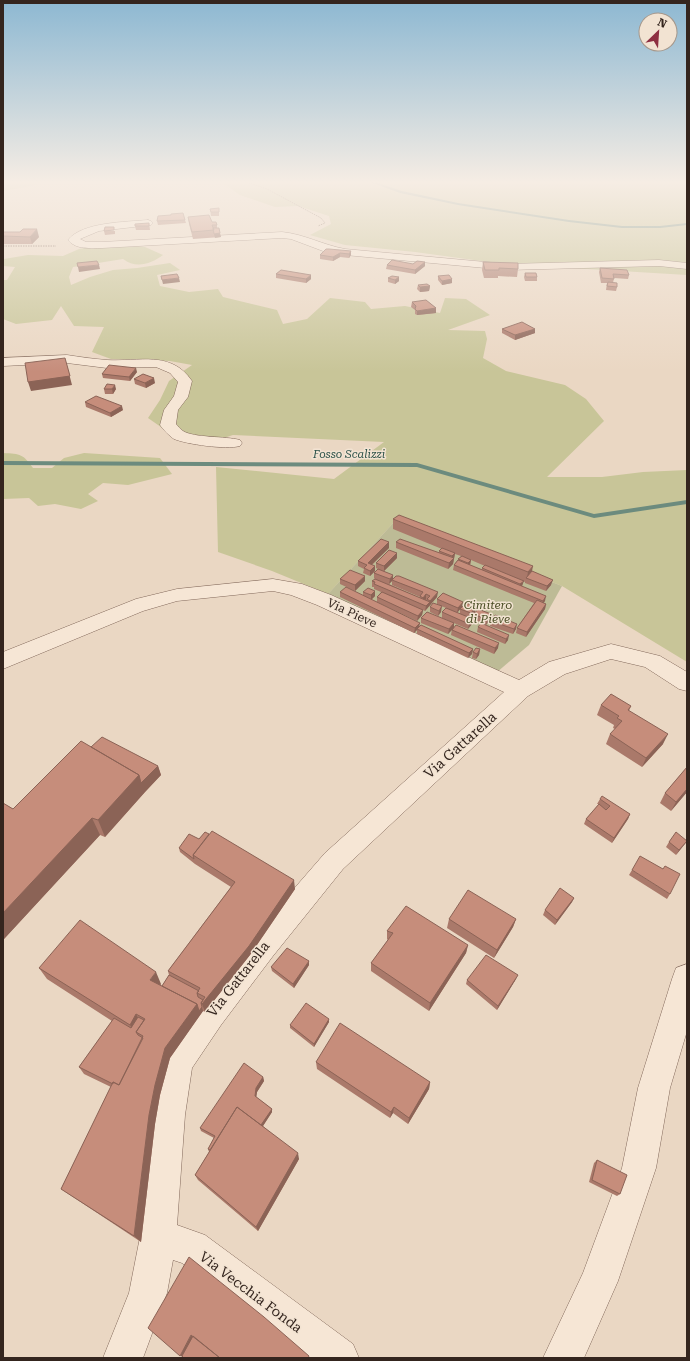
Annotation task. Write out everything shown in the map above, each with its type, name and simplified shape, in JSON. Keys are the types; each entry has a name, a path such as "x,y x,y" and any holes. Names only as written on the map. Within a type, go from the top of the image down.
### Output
{"street":[{"path":"84,245 109,245"},
{"path":"315,245 327,249 345,252 507,267 659,263 687,266"},
{"path":"3,362 67,359 113,364 158,363 175,370 185,381 181,397 171,410 168,425 178,435 207,441 234,443"},
{"name":"Via Pieve","path":"3,661 136,606 177,595 273,585 295,589 324,600 520,690"},
{"path":"520,690 557,668 611,652 652,661 687,683"},
{"name":"Via Gattarella","path":"123,1358 148,1293 158,1237 168,1115 177,1062 210,1014 263,946 334,861 520,690"},
{"path":"563,1358 598,1281 639,1168 654,1088 687,979"},
{"name":"Via Vecchia Fonda","path":"158,1237 192,1248 339,1358"}],"path":[{"path":"3,246 31,247 84,245"}],"shaded area":[{"path":"101,245 123,245 145,247 163,255 154,261 138,265 123,259 73,267 69,277 71,285 113,270 170,263 180,270 157,275 160,286 189,292 218,289 223,297 277,310 283,324 307,319 330,298 365,302 371,309 405,306 440,313 445,298 466,299 490,315 448,330 485,331 487,339 483,358 506,371 565,385 586,399 604,421 547,477 602,477 643,472 687,470 687,662 562,586 395,521 328,594 272,571 218,552 216,467 334,479 384,442 233,435 208,443 171,434 148,418 160,400 169,381 192,365 170,361 111,359 92,352 104,327 74,326 61,306 52,320 16,324 3,319 3,280 7,280 15,267 3,266 4,259 28,255 63,256 79,249"},
{"path":"343,245 687,245 687,275 503,264 415,252"},
{"path":"3,453 24,457 33,468 52,468 64,458 84,453 160,458 172,474 128,485 103,483 88,494 98,501 81,509 55,504 38,506 29,498 3,499"}],"green space":[{"name":"Cimitero di Pieve","path":"395,521 562,586 529,645 496,673 328,594"}],"building":[{"path":"326,249 351,251 349,254 340,253 333,257 320,255"},
{"path":"392,260 413,264 417,261 425,262 415,270 387,265"},
{"path":"97,261 99,265 78,267 77,263"},
{"path":"483,262 518,263 518,269 499,268 499,270 485,270"},
{"path":"600,268 627,270 629,275 613,274 614,279 602,278"},
{"path":"281,270 311,275 306,279 276,274"},
{"path":"525,273 536,273 537,277 526,277"},
{"path":"177,274 179,278 162,280 161,276"},
{"path":"449,275 452,279 442,281 438,276"},
{"path":"392,276 399,277 395,280 388,278"},
{"path":"608,282 617,283 617,287 607,286"},
{"path":"427,284 430,286 420,287 418,285"},
{"path":"426,300 436,308 417,311 415,309 416,306 412,302"},
{"path":"522,322 535,329 515,335 502,329"},
{"path":"65,358 70,376 28,382 25,363"},
{"path":"109,365 136,368 129,377 102,374"},
{"path":"143,374 154,378 145,383 134,379"},
{"path":"107,384 115,385 112,389 104,389"},
{"path":"96,396 122,406 110,413 85,402"},
{"path":"399,515 533,566 528,572 393,519"},
{"path":"381,539 389,542 368,563 375,566 370,571 364,568 367,565 358,561"},
{"path":"400,539 454,558 449,563 396,542"},
{"path":"442,548 455,553 452,556 439,551"},
{"path":"389,550 397,553 384,566 376,563"},
{"path":"462,556 471,560 468,563 458,559"},
{"path":"458,560 546,596 543,601 454,565"},
{"path":"485,565 524,581 520,584 482,568"},
{"path":"378,569 393,575 390,579 374,573"},
{"path":"350,570 365,576 355,585 340,579"},
{"path":"532,571 553,580 547,586 526,578"},
{"path":"396,576 438,592 430,601 427,599 430,596 426,594 423,598 420,596 423,592 392,580"},
{"path":"375,579 430,602 426,606 374,584 375,582 372,581"},
{"path":"346,587 420,623 415,628 340,592"},
{"path":"368,588 375,591 371,595 363,592"},
{"path":"382,592 423,610 418,616 377,597"},
{"path":"443,593 463,602 458,608 437,599"},
{"path":"537,600 546,604 527,632 517,628"},
{"path":"433,603 442,606 439,611 430,607"},
{"path":"466,603 476,607 471,613 460,609"},
{"path":"446,608 473,619 469,624 442,612"},
{"path":"478,609 491,614 487,620 474,614"},
{"path":"427,612 454,623 449,629 421,618"},
{"path":"495,615 517,624 514,629 491,621"},
{"path":"481,623 509,635 506,639 478,627"},
{"path":"421,625 473,649 469,653 417,629"},
{"path":"456,625 499,643 495,648 452,630"},
{"path":"476,648 480,649 477,654 473,652"},
{"path":"611,694 631,706 628,710 668,734 646,758 610,734 622,721 617,718 619,716 601,705"},
{"path":"102,737 158,766 141,783 139,775 91,747"},
{"path":"81,741 139,775 98,820 92,818 3,913 3,803 13,809"},
{"path":"687,767 687,789 676,802 665,793"},
{"path":"602,796 630,814 614,838 586,819 599,804 606,810 610,806 600,799"},
{"path":"212,831 294,880 249,946 202,1004 201,1003 205,997 197,993 200,988 168,971 235,882 193,855"},
{"path":"205,832 209,834 193,855 194,859 179,848 189,834 199,839"},
{"path":"676,832 687,841 679,850 669,842"},
{"path":"640,856 663,869 665,866 680,874 670,894 632,870"},
{"path":"560,888 574,898 557,920 545,910"},
{"path":"468,890 516,919 497,950 449,919"},
{"path":"406,906 468,945 430,1003 371,963 393,933 387,931"},
{"path":"80,920 156,972 150,980 197,1004 165,1048 149,1115 134,1236 61,1189 113,1082 119,1085 143,1036 136,1032 145,1019 136,1014 130,1025 39,968"},
{"path":"287,948 309,961 293,984 271,967"},
{"path":"486,955 518,975 498,1006 467,980"},
{"path":"169,975 199,991 197,993 198,997 203,1000 201,1003 202,1007 199,1011 197,1004 162,986"},
{"path":"306,1003 329,1019 314,1044 290,1025"},
{"path":"138,1017 144,1020 136,1032 143,1038 119,1085 113,1082 113,1084 79,1067 114,1018 131,1028"},
{"path":"340,1023 430,1082 409,1118 394,1107 391,1112 316,1062"},
{"path":"244,1063 263,1077 256,1088 255,1096 272,1109 261,1125 237,1107 210,1150 208,1149 215,1136 200,1128"},
{"path":"237,1107 298,1153 256,1227 195,1175"},
{"path":"597,1160 627,1175 620,1194 592,1180"},
{"path":"189,1257 264,1317 309,1356 308,1358 220,1358 191,1335 180,1356 148,1328"},
{"path":"193,1336 220,1358 184,1358 182,1356"}],"waterway":[{"name":"Fosso Scalizzi","path":"3,463 417,465 594,516 687,502"}]}
